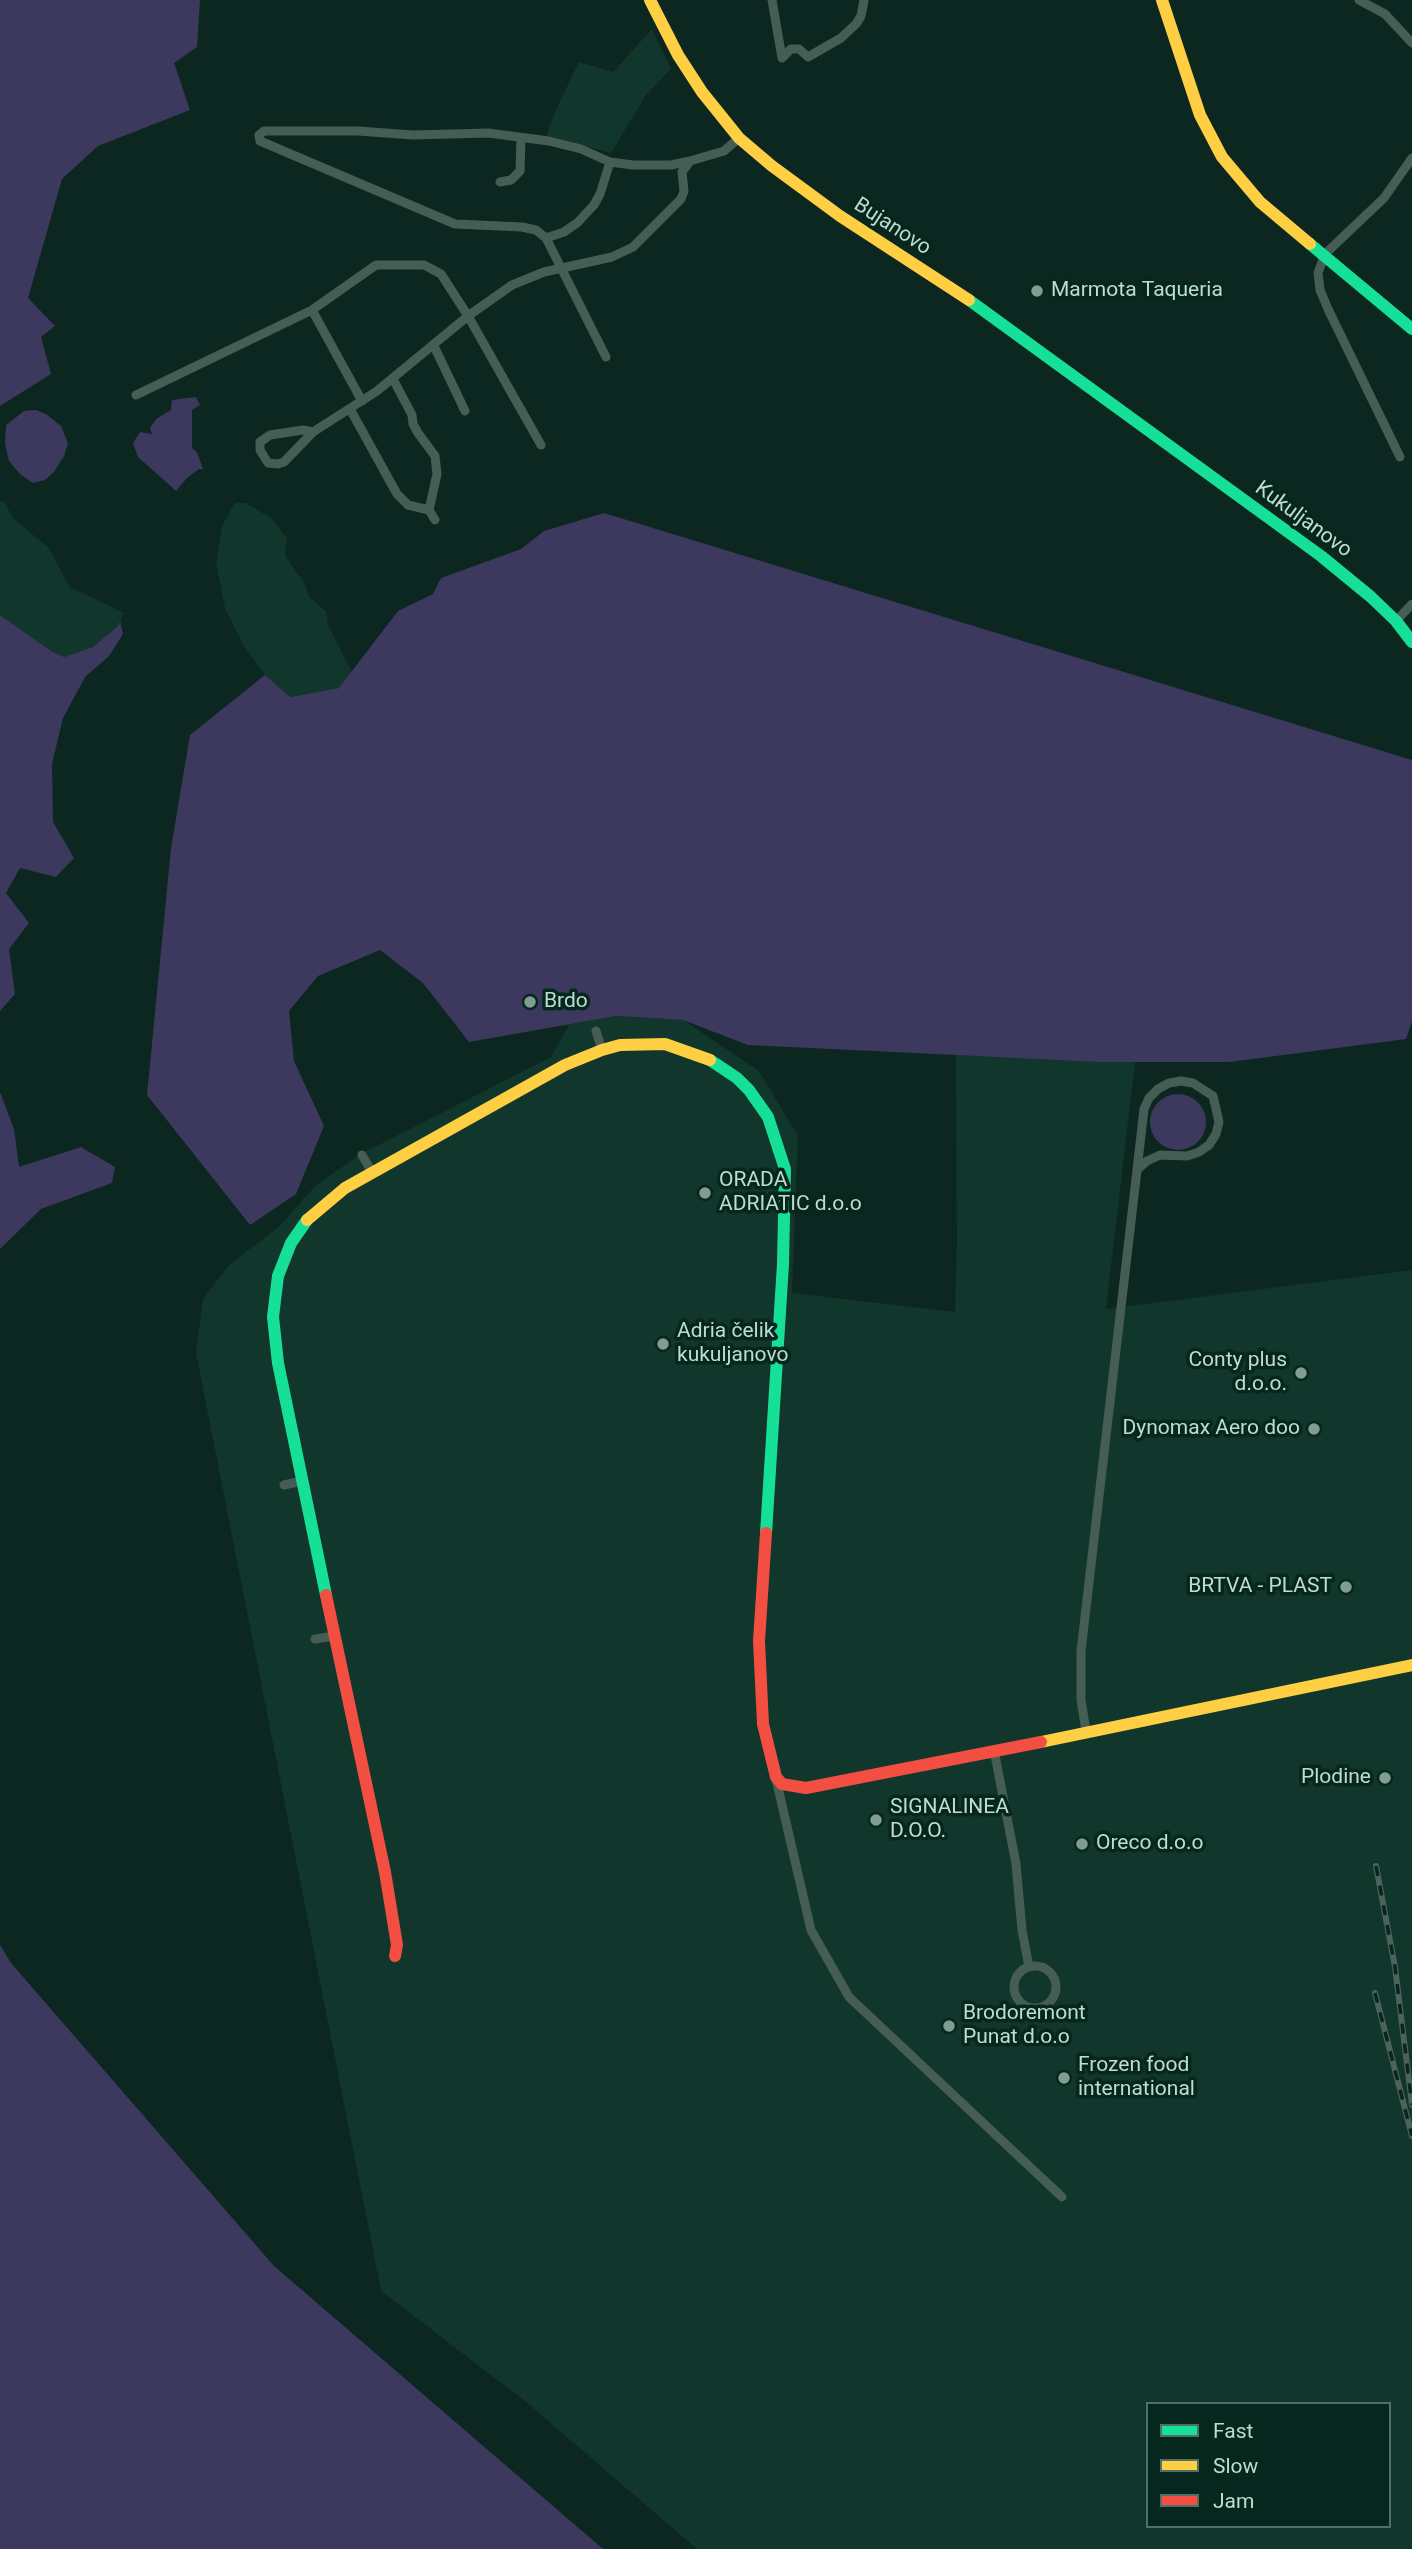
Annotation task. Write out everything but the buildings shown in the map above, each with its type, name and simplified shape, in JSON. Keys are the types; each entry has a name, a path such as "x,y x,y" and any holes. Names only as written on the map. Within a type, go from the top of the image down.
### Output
{"street":[{"name":"Bujanovo","path":"650,0 690,75 739,138 798,186 973,303 1162,440"},
{"path":"772,0 782,58 792,49 799,49 808,57 841,38 861,16 864,0"},
{"path":"1162,0 1200,115 1216,147 1260,202 1412,329"},
{"path":"1359,0 1385,14 1412,43"},
{"path":"606,357 546,238 536,230 522,227 455,225 260,141 259,135 264,131 358,131 413,135 488,133 582,149 610,162 655,165 690,162 724,151 739,138"},
{"path":"500,182 511,180 520,172 521,138"},
{"path":"1400,457 1320,289 1318,272 1325,254 1384,198 1412,158"},
{"path":"546,238 564,232 594,205 610,162"},
{"path":"313,432 303,430 270,435 260,442 260,450 268,463 284,462 313,432 393,379 468,316 512,285 544,271 612,257 633,247 681,199 684,191 682,172 690,162"},
{"path":"136,395 312,310 376,265 424,265 441,274 468,316 541,445"},
{"path":"312,310 362,401"},
{"path":"434,346 465,411"},
{"path":"393,379 412,415 413,424 435,456 437,474 429,510 435,520"},
{"path":"350,409 397,494 408,505 429,510"},
{"name":"Kukuljanovo","path":"1162,440 1358,585 1396,621 1412,642"},
{"path":"1396,621 1412,604"},
{"path":"596,1031 602,1050"},
{"path":"395,1956 397,1945 385,1872 274,1338 272,1317 278,1276 291,1243 314,1212 345,1188 565,1065 620,1045 665,1044 705,1057 737,1078 749,1090 768,1117 785,1169 783,1264 759,1641 763,1724 811,1930 849,1997 1062,2197"},
{"path":"1086,1731 1081,1700 1081,1651 1144,1109 1149,1098 1169,1083 1193,1083 1213,1096 1219,1122 1209,1145 1187,1156 1160,1155 1147,1160 1137,1170"},
{"path":"362,1155 372,1172"},
{"path":"284,1485 302,1481"},
{"path":"315,1639 334,1636"},
{"path":"776,1777 782,1784 806,1788 891,1773 1412,1665"},
{"path":"994,1750 1016,1864 1022,1930 1029,1967"},
{"path":"1029,1967 1043,1968 1049,1972 1056,1984 1053,1998 1042,2007 1028,2007 1017,1999 1015,1993 1018,1974 1029,1967"}],"shaded area":[{"path":"0,0 200,0 197,47 174,63 190,110 98,146 62,179 28,298 55,326 41,337 51,374 0,406"},
{"path":"652,29 671,69 646,95 611,153 546,136 579,62 613,72"},
{"path":"196,397 200,405 192,410 192,448 197,452 203,469 187,478 176,491 138,457 133,443 140,432 152,434 150,428 156,419 171,410 172,400"},
{"path":"36,410 61,426 68,443 54,472 45,480 33,483 20,474 9,461 5,444 6,425 24,411"},
{"path":"0,501 5,503 13,518 48,547 70,587 124,613 118,626 93,647 64,657 51,651 0,615"},
{"path":"235,503 245,503 271,518 287,539 285,555 304,581 309,597 326,611 328,625 352,672 339,688 290,697 265,675 244,646 225,608 216,562 222,526"},
{"path":"604,513 1412,760 1412,1021 1406,1039 1230,1062 1100,1062 748,1045 683,1020 616,1016 469,1042 423,983 380,950 318,976 289,1011 294,1061 324,1126 296,1194 250,1225 147,1095 171,848 190,735 265,675 290,697 339,688 398,611 433,594 441,578 521,549 544,531"},
{"path":"0,615 51,651 64,657 93,647 118,626 120,621 123,634 109,656 85,677 63,718 52,764 53,822 74,858 56,877 20,868 6,893 29,923 9,949 15,994 0,1011"},
{"path":"616,1016 683,1020 759,1071 798,1136 792,1293 955,1312 956,1055 1135,1062 1106,1309 1412,1270 1412,2549 697,2549 525,2401 381,2291 196,1353 203,1299 230,1264 280,1226 315,1186 361,1154 551,1057 570,1024"},
{"path":"0,1092 14,1129 19,1167 81,1147 115,1167 112,1183 41,1209 0,1249"},
{"path":"1173,1094 1183,1094 1198,1102 1204,1111 1204,1133 1198,1142 1183,1150 1173,1150 1155,1138 1150,1127 1150,1117 1162,1099"},
{"path":"0,1945 11,1963 274,2266 603,2549 0,2549"}],"railway":[{"path":"1376,1866 1395,1967 1412,2105"},
{"path":"1375,1993 1412,2136"}],"traffic: fast":[{"path":"1310,244 1412,329"},
{"path":"969,300 1321,556 1371,597 1396,621 1412,642"},
{"path":"710,1060 737,1078 768,1117 785,1169 783,1264 766,1533"},
{"path":"307,1220 291,1243 278,1276 273,1317 278,1363 326,1595"}],"traffic: slow":[{"path":"650,0 678,55 702,92 739,138 840,216 969,300"},
{"path":"1162,0 1200,115 1222,157 1260,202 1310,244"},
{"path":"307,1220 345,1188 565,1065 602,1050 620,1045 665,1044 710,1060"},
{"path":"1041,1742 1412,1665"}],"traffic: jam":[{"path":"766,1533 759,1641 763,1724 776,1777 782,1784 806,1788 1041,1742"},
{"path":"326,1595 385,1872 397,1945 395,1956"}],"place":[{"name":"Marmota Taqueria","path":"1037,291"},
{"name":"Brdo","path":"530,1002"},
{"name":"ORADA ADRIATIC d.o.o","path":"705,1193"},
{"name":"Adria čelik kukuljanovo","path":"663,1344"},
{"name":"Conty plus d.o.o.","path":"1301,1373"},
{"name":"Dynomax Aero doo","path":"1314,1429"},
{"name":"BRTVA - PLAST","path":"1346,1587"},
{"name":"Plodine","path":"1385,1778"},
{"name":"SIGNALINEA D.O.O.","path":"876,1820"},
{"name":"Oreco d.o.o","path":"1082,1844"},
{"name":"Brodoremont Punat d.o.o","path":"949,2026"},
{"name":"Frozen food international","path":"1064,2078"}]}
